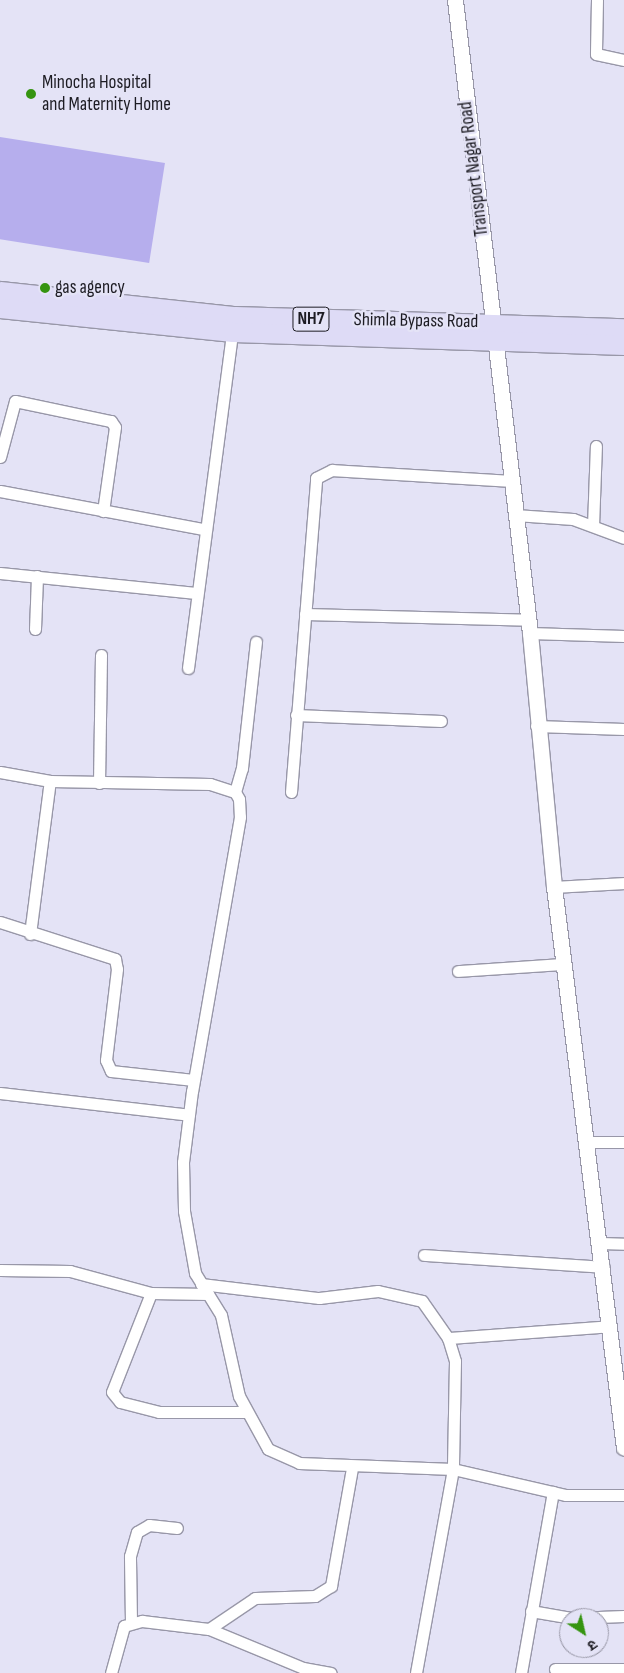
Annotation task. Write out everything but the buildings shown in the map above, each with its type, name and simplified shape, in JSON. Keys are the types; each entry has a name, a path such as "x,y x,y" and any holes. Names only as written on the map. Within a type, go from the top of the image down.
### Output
{"highway":[{"name":"Shimla Bypass Road","path":"0,292 234,324"},
{"name":"Shimla Bypass Road","path":"0,308 234,324 493,330 624,328"},
{"name":"Shimla Bypass Road","path":"493,330 624,345"}],"street":[{"name":"Transport Nagar Road","path":"455,0 511,481 530,626 536,726 554,887 589,1142 624,1448"},
{"path":"598,0 596,54 624,60"},
{"path":"188,668 203,529 234,324"},
{"path":"0,457 15,401 111,421 115,427 103,511"},
{"path":"593,526 596,446"},
{"path":"291,792 305,614 311,488 320,474 332,470 511,481"},
{"path":"0,490 203,529"},
{"path":"515,514 572,519 624,538"},
{"path":"0,573 196,594"},
{"path":"35,629 37,576"},
{"path":"305,614 530,626 624,636"},
{"path":"256,642 242,768 234,792 240,818 189,1115 184,1211 188,1253 201,1284 227,1333 246,1412 278,1456 352,1468 454,1469 553,1492 624,1495"},
{"path":"99,783 101,655"},
{"path":"296,716 441,722"},
{"path":"536,726 624,729"},
{"path":"0,772 50,781 210,784 234,792"},
{"path":"30,934 50,781"},
{"path":"554,887 624,883"},
{"path":"0,922 30,934 115,959 118,969 106,1060 111,1071 194,1080"},
{"path":"458,971 564,964"},
{"path":"0,1094 189,1115"},
{"path":"589,1142 624,1142"},
{"path":"601,1243 624,1244"},
{"path":"424,1255 604,1267"},
{"path":"0,1270 70,1271 151,1293 208,1294"},
{"path":"201,1284 319,1298 378,1291 422,1301 448,1338 455,1361 454,1469 416,1673"},
{"path":"151,1293 112,1384 115,1398 158,1412 246,1412"},
{"path":"448,1338 610,1326"},
{"path":"209,1629 255,1598 315,1596 331,1586 352,1468"},
{"path":"521,1673 553,1492"},
{"path":"110,1673 120,1635 131,1622 130,1556 136,1532 149,1525 177,1528"},
{"path":"531,1611 572,1618 624,1616"},
{"path":"131,1622 209,1629 303,1668 331,1673"},
{"path":"555,1669 624,1669"}],"shaded area":[{"path":"0,137 165,163 149,263 0,239"}],"place":[{"name":"Minocha Hospital and Maternity Home","path":"31,94"},
{"name":"gas agency","path":"45,288"}]}
